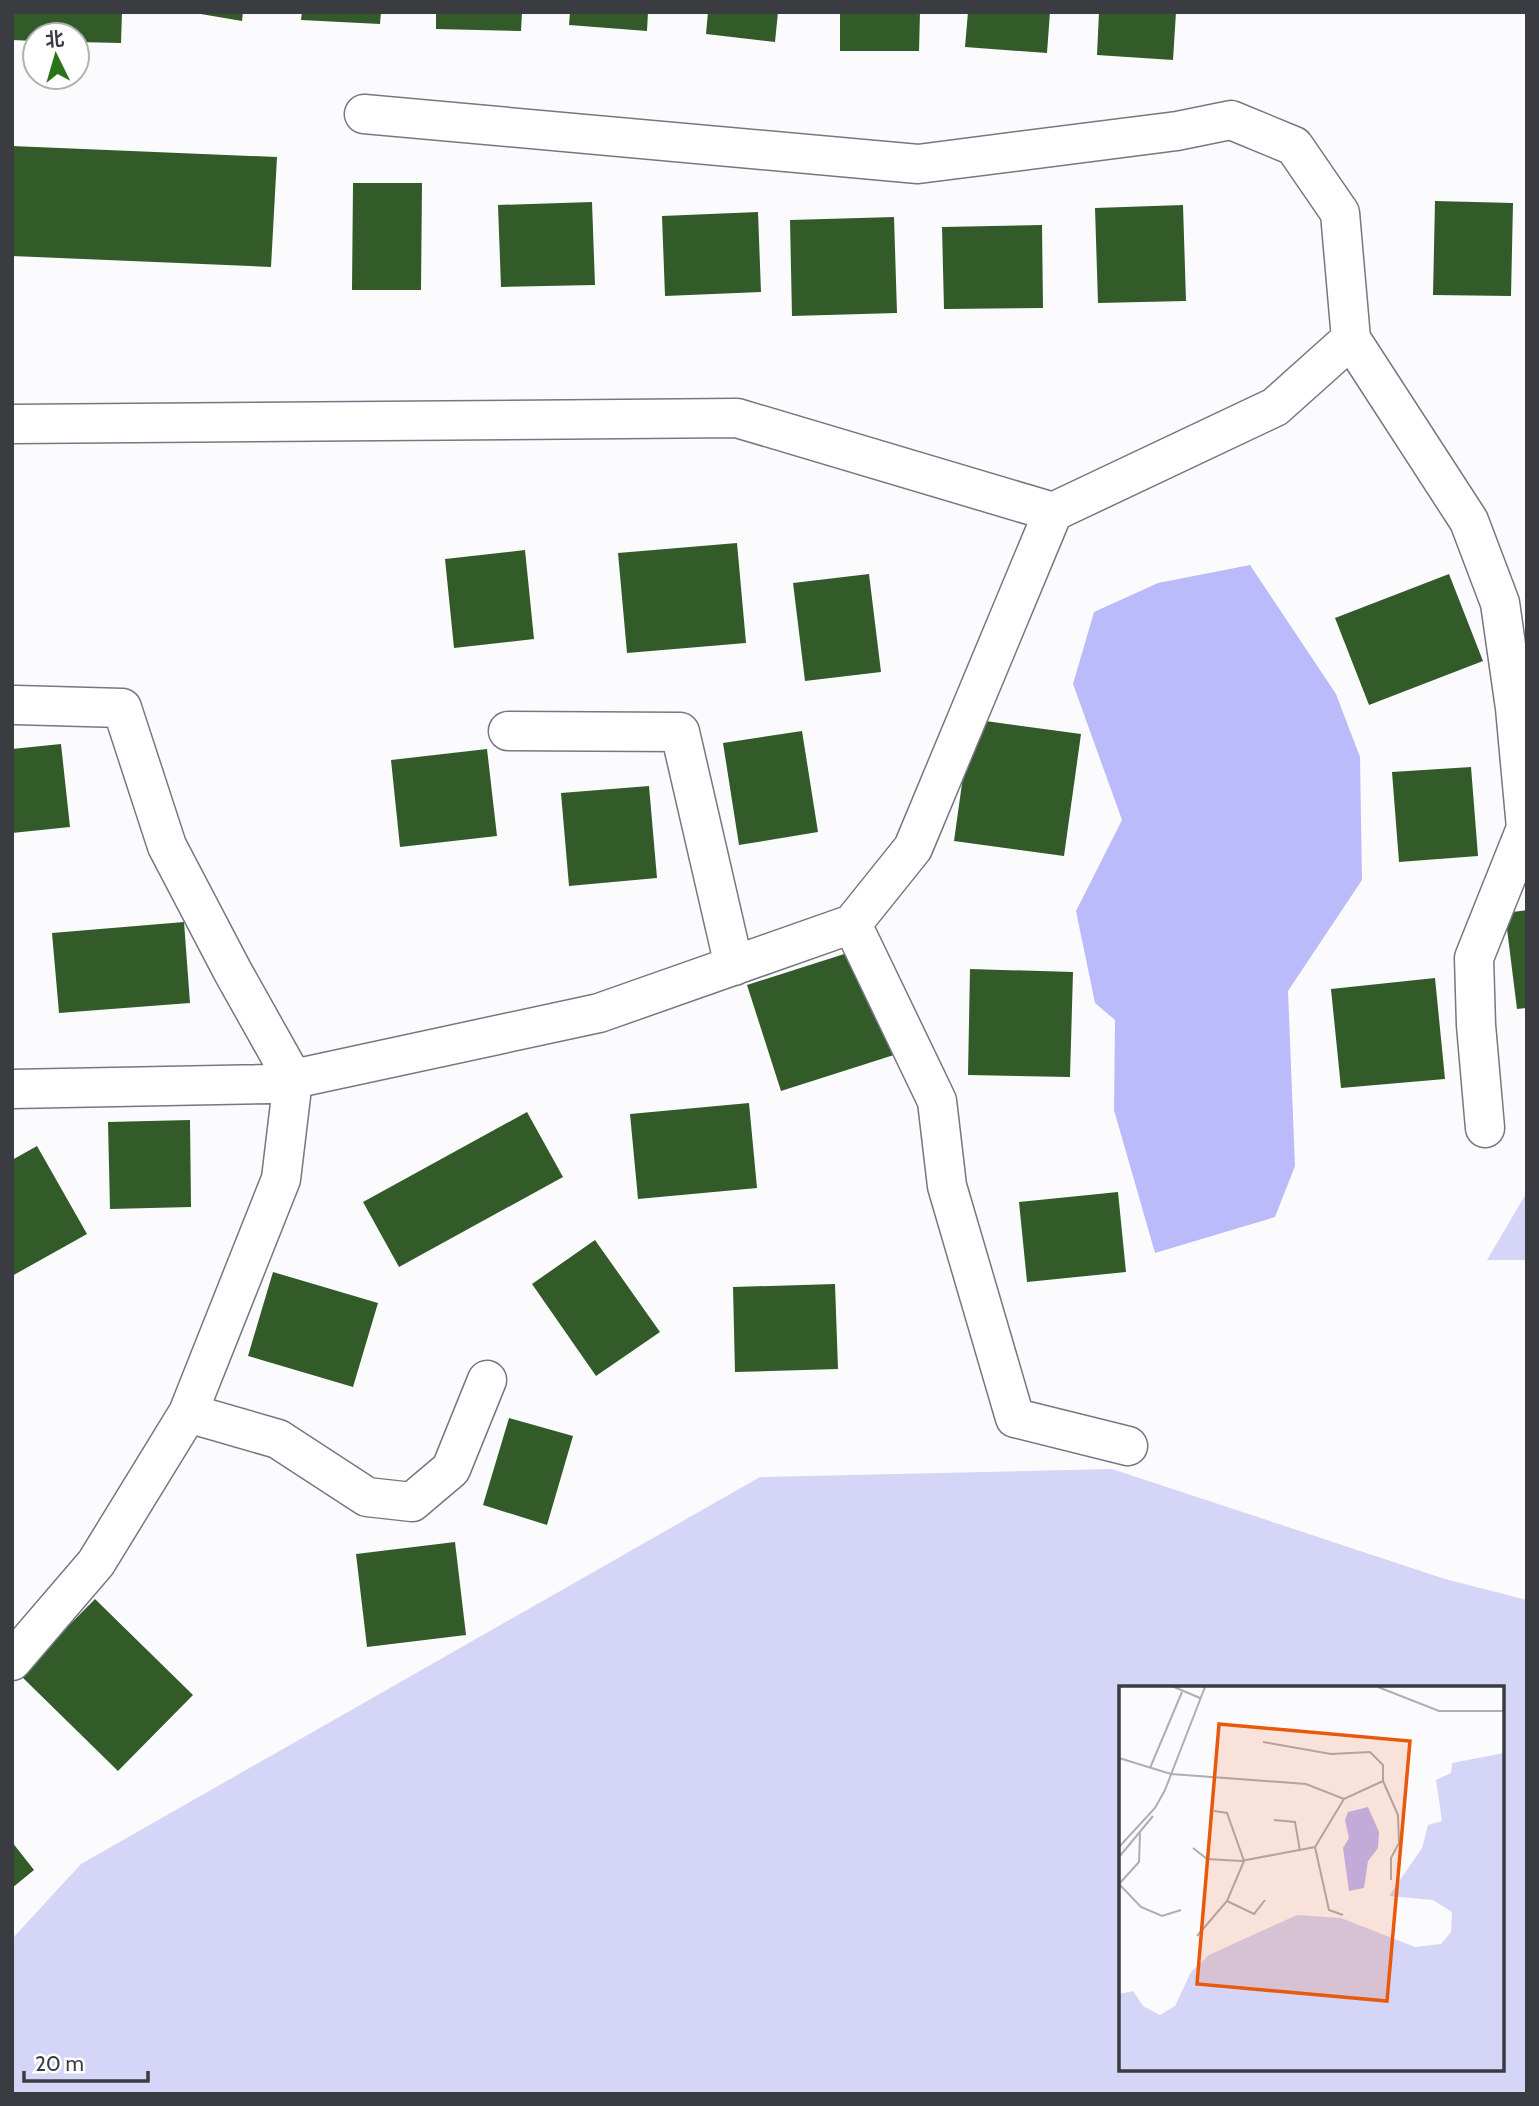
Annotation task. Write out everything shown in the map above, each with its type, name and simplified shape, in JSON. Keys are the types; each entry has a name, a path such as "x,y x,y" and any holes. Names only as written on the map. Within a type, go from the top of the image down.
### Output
{"street":[{"path":"364,114 918,164 1177,131 1231,120 1294,146 1340,213 1351,340 1469,522 1500,603 1515,708 1525,828 1474,958 1476,1025 1485,1128"},
{"path":"12,424 737,418 1053,512 1275,407 1351,340"},
{"path":"12,1089 270,1084 599,1013 852,924 913,848 1053,512"},
{"path":"12,1661 96,1563 188,1413 281,1179 293,1079 167,846 122,708 16,705"},
{"path":"508,731 680,732 734,966"},
{"path":"852,924 937,1101 947,1186 1015,1418 1128,1446"},
{"path":"188,1413 278,1439 367,1497 412,1502 450,1469 487,1380"}],"shaded area":[{"path":"1527,1192 1527,1260 1487,1260"},
{"path":"1112,1469 1445,1579 1527,1600 1527,2094 12,2094 12,1939 81,1864 760,1477"}],"water":[{"path":"1250,565 1336,694 1360,757 1362,880 1288,991 1295,1166 1275,1217 1155,1253 1114,1110 1115,1020 1095,1003 1076,911 1122,820 1073,684 1094,612 1158,583"}],"building":[{"path":"12,12 122,12 121,43 91,42 91,21 21,21 21,40 12,40"},
{"path":"189,12 243,12 242,21"},
{"path":"302,12 381,12 380,24 301,20"},
{"path":"436,12 522,12 521,31 436,29"},
{"path":"570,12 648,12 647,31 569,25"},
{"path":"708,12 778,12 775,42 706,34"},
{"path":"840,12 920,12 919,51 840,51"},
{"path":"968,12 1050,12 1047,53 965,47"},
{"path":"1099,12 1176,12 1173,60 1097,55"},
{"path":"12,146 277,157 271,267 12,256"},
{"path":"353,183 422,183 421,290 352,290"},
{"path":"1435,201 1513,203 1511,296 1433,295"},
{"path":"592,202 595,285 501,287 498,205"},
{"path":"1183,205 1186,301 1098,303 1095,208"},
{"path":"758,212 761,292 665,296 662,216"},
{"path":"894,217 897,313 792,316 790,220"},
{"path":"1042,225 1043,308 944,309 942,227"},
{"path":"737,543 746,643 627,653 618,553"},
{"path":"525,550 534,639 454,648 445,559"},
{"path":"869,574 881,672 805,681 793,583"},
{"path":"1449,574 1483,661 1369,705 1335,618"},
{"path":"971,719 1081,734 1064,856 954,841"},
{"path":"802,731 818,832 739,845 723,743"},
{"path":"61,744 70,827 12,833 12,749"},
{"path":"487,749 497,836 400,847 391,760"},
{"path":"1471,767 1478,856 1399,862 1392,772"},
{"path":"649,786 657,878 569,886 561,793"},
{"path":"1527,910 1527,1008 1517,1009 1505,913"},
{"path":"184,922 190,1003 59,1013 52,933"},
{"path":"863,948 897,1054 781,1091 747,985"},
{"path":"970,969 1073,972 1070,1077 968,1075"},
{"path":"1435,978 1445,1079 1341,1088 1331,989"},
{"path":"749,1103 757,1188 638,1199 630,1114"},
{"path":"527,1112 563,1177 399,1267 363,1202"},
{"path":"190,1120 191,1207 110,1209 108,1122"},
{"path":"37,1146 87,1234 12,1276 12,1160"},
{"path":"1118,1192 1126,1272 1027,1282 1019,1202"},
{"path":"595,1240 660,1332 596,1376 532,1284"},
{"path":"273,1272 378,1303 353,1387 248,1356"},
{"path":"835,1284 838,1369 735,1372 733,1287"},
{"path":"509,1418 573,1436 547,1525 483,1505"},
{"path":"455,1542 466,1635 367,1647 356,1554"},
{"path":"95,1599 193,1695 118,1771 20,1675"},
{"path":"12,1842 34,1870 12,1888"}]}
